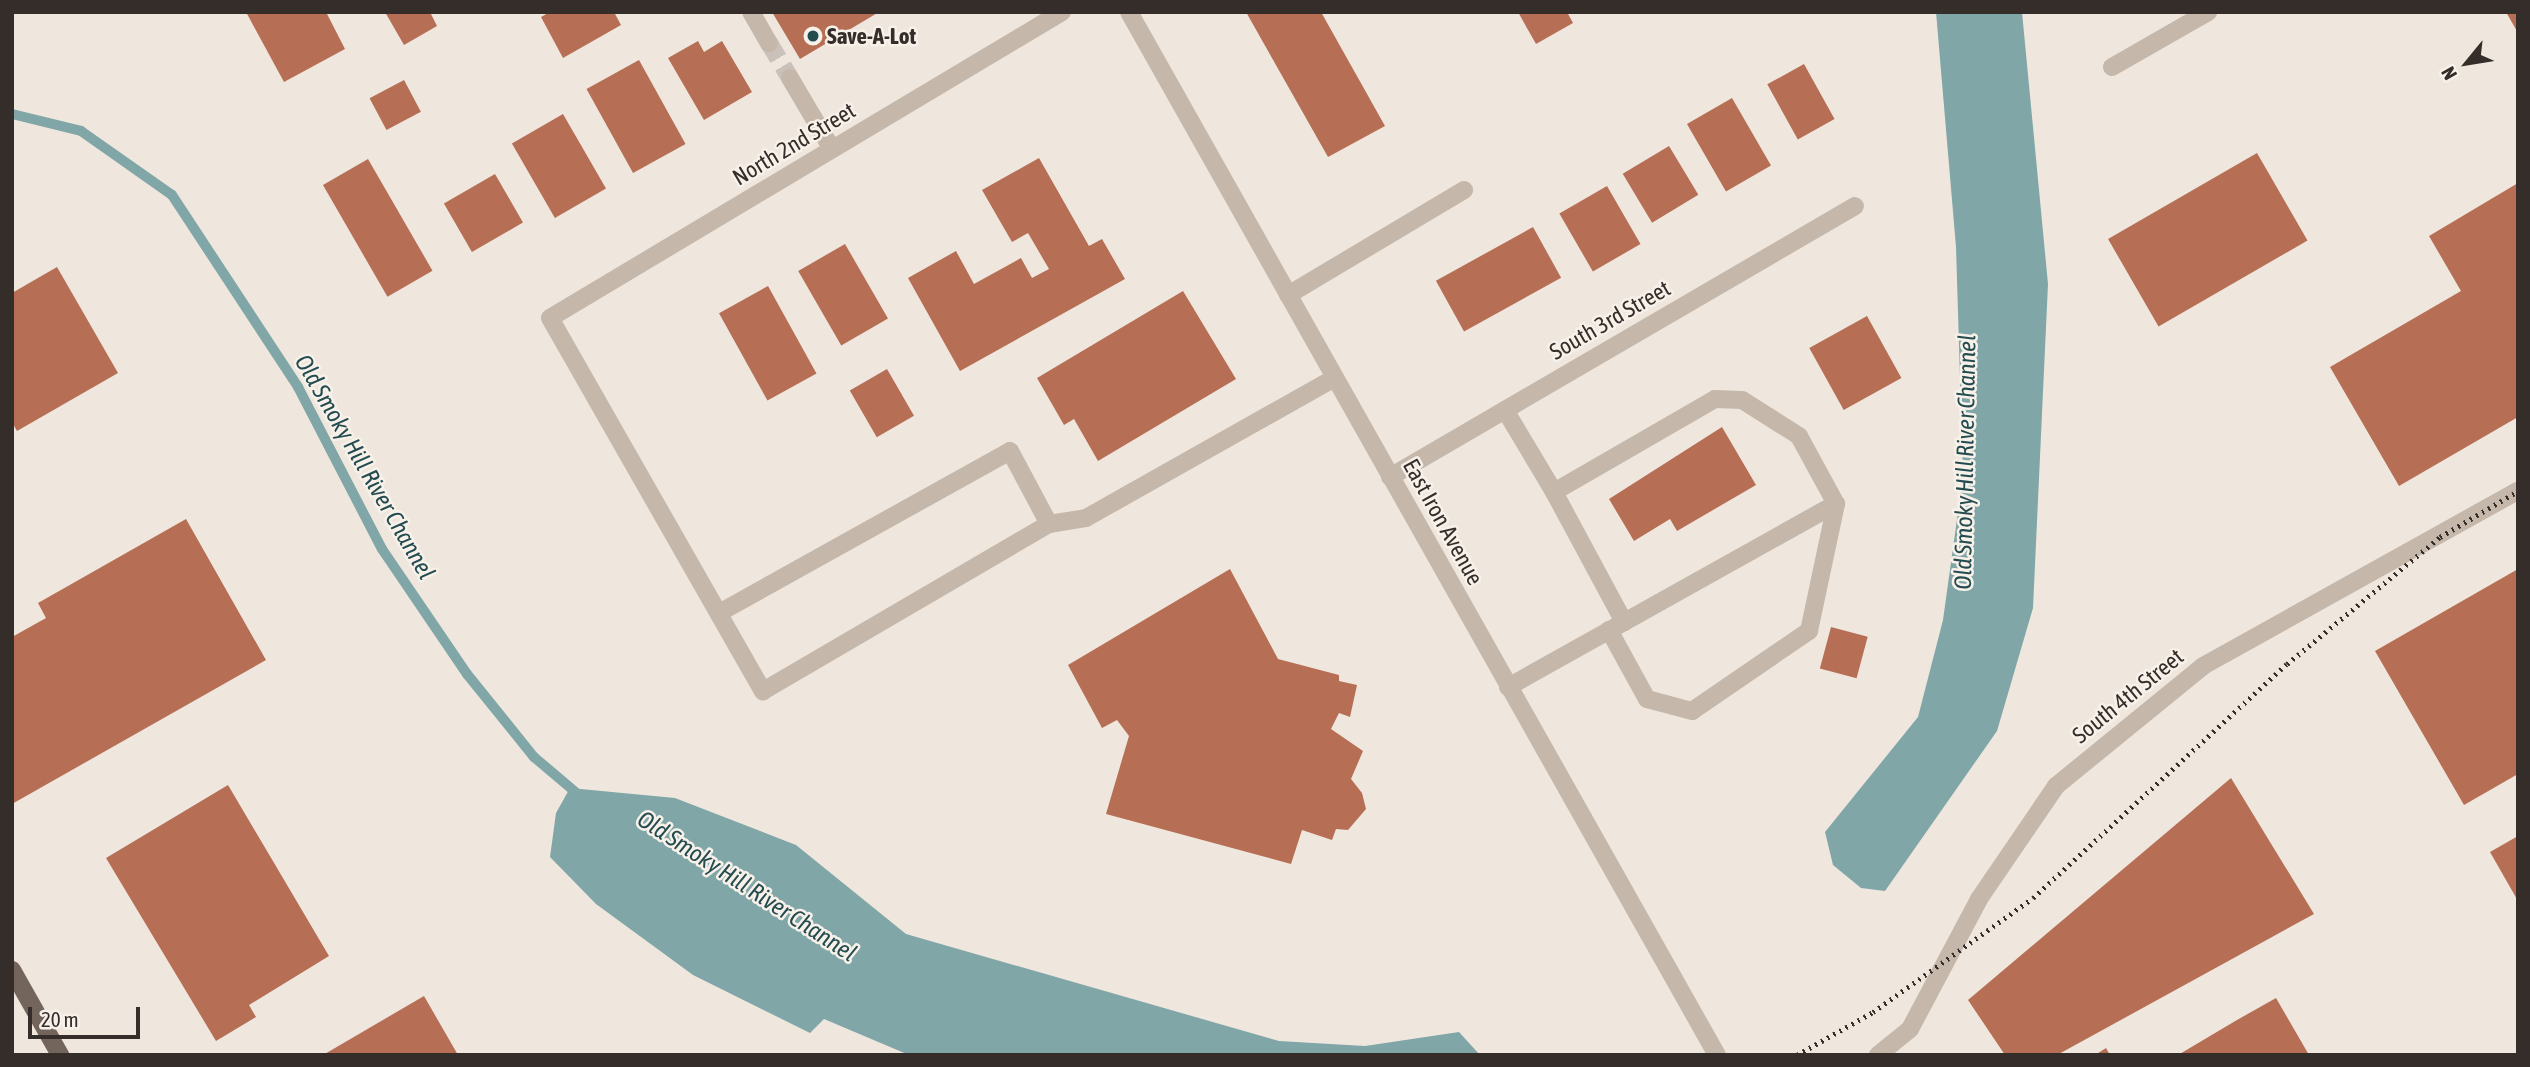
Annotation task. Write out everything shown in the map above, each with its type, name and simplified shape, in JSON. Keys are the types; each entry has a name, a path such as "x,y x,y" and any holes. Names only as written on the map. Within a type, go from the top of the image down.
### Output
{"main road":[{"path":"12,970 60,1055"}],"street":[{"path":"751,12 769,43"},
{"name":"North 2nd Street","path":"719,613 550,318 1062,12"},
{"name":"East Iron Avenue","path":"1129,12 1717,1055"},
{"path":"2112,67 2208,12"},
{"path":"790,78 832,149"},
{"path":"1288,295 1464,190"},
{"name":"South 3rd Street","path":"1390,477 1855,206"},
{"path":"1049,524 1010,451 719,613 763,691 1049,524 1086,518 1334,378"},
{"path":"1504,410 1554,492 1617,626 1647,699 1692,711 1809,631 1836,504 1798,436 1742,400 1716,399 1554,492"},
{"name":"South 4th Street","path":"1878,1055 1910,1029 1979,899 2056,786 2203,666 2518,491"},
{"path":"1508,687 1836,504"}],"water":[{"path":"1936,12 2022,12 2048,284 2033,608 1997,731 1885,891 1861,888 1833,865 1825,832 1918,717 1943,620 1963,476 1956,247"},
{"path":"570,788 675,798 796,845 906,934 1279,1041 1365,1046 1459,1032 1480,1055 909,1055 824,1019 810,1033 693,975 596,904 550,857 556,813"}],"building":[{"path":"246,12 326,12 345,49 284,82"},
{"path":"385,12 430,12 437,26 404,45"},
{"path":"550,12 614,12 621,25 563,58 541,17"},
{"name":"Save-A-Lot","path":"772,12 879,12 800,59"},
{"path":"1246,12 1321,12 1385,126 1328,157"},
{"path":"1518,12 1567,12 1573,23 1536,44"},
{"path":"2506,12 2518,12 2518,33"},
{"path":"698,41 704,52 722,41 752,92 704,120 668,58"},
{"path":"639,60 686,144 633,173 587,89"},
{"path":"1804,64 1835,119 1798,139 1767,84"},
{"path":"404,80 421,112 386,130 370,98"},
{"path":"1732,98 1771,166 1726,192 1687,124"},
{"path":"563,114 606,188 555,218 512,144"},
{"path":"1669,146 1698,195 1652,223 1623,174"},
{"path":"2257,153 2308,240 2159,326 2108,239"},
{"path":"1039,158 1089,246 1102,239 1125,279 960,371 908,278 956,251 974,284 1021,258 1032,278 1049,269 1028,233 1012,242 982,190"},
{"path":"368,159 432,271 387,297 323,185"},
{"path":"495,174 523,222 472,252 444,204"},
{"path":"2518,183 2518,417 2399,486 2330,367 2461,291 2429,236"},
{"path":"1607,186 1640,244 1593,272 1559,214"},
{"path":"1533,227 1561,278 1464,332 1436,281"},
{"path":"845,244 888,318 841,345 798,271"},
{"path":"57,267 118,373 17,431 12,422 12,293"},
{"path":"768,286 816,373 768,401 719,313"},
{"path":"1183,291 1236,379 1098,461 1074,419 1064,425 1037,378"},
{"path":"1867,316 1901,378 1844,410 1809,348"},
{"path":"887,369 914,416 877,437 850,390"},
{"path":"1722,427 1756,485 1677,531 1670,519 1634,541 1609,499"},
{"path":"186,519 266,660 12,804 12,637 46,618 38,603"},
{"path":"1230,569 1278,659 1339,675 1339,681 1357,685 1350,717 1339,713 1331,729 1363,751 1351,779 1362,793 1366,809 1348,830 1336,829 1332,840 1302,830 1291,864 1106,814 1129,736 1117,720 1102,728 1068,665"},
{"path":"2518,569 2518,774 2464,805 2375,651"},
{"path":"1831,627 1868,637 1857,678 1820,669"},
{"path":"2231,778 2314,914 2057,1055 2005,1055 1968,1000"},
{"path":"228,785 329,956 249,1005 256,1017 216,1041 106,858"},
{"path":"2518,836 2518,901 2490,852"},
{"path":"424,996 458,1055 323,1055"},
{"path":"2276,998 2309,1055 2178,1055 2237,1020"},
{"path":"2106,1048 2110,1055 2095,1055"}],"waterway":[{"name":"Old Smoky Hill River Channel","path":"12,114 81,131 172,195 298,387 382,549 467,674 534,757 580,796"}],"tunnel":[{"path":"769,43 790,78"}],"railway":[{"path":"1797,1055 1873,1012 2033,898 2287,664 2440,537 2518,491"}],"place":[{"name":"Save-A-Lot","path":"813,36"}]}
